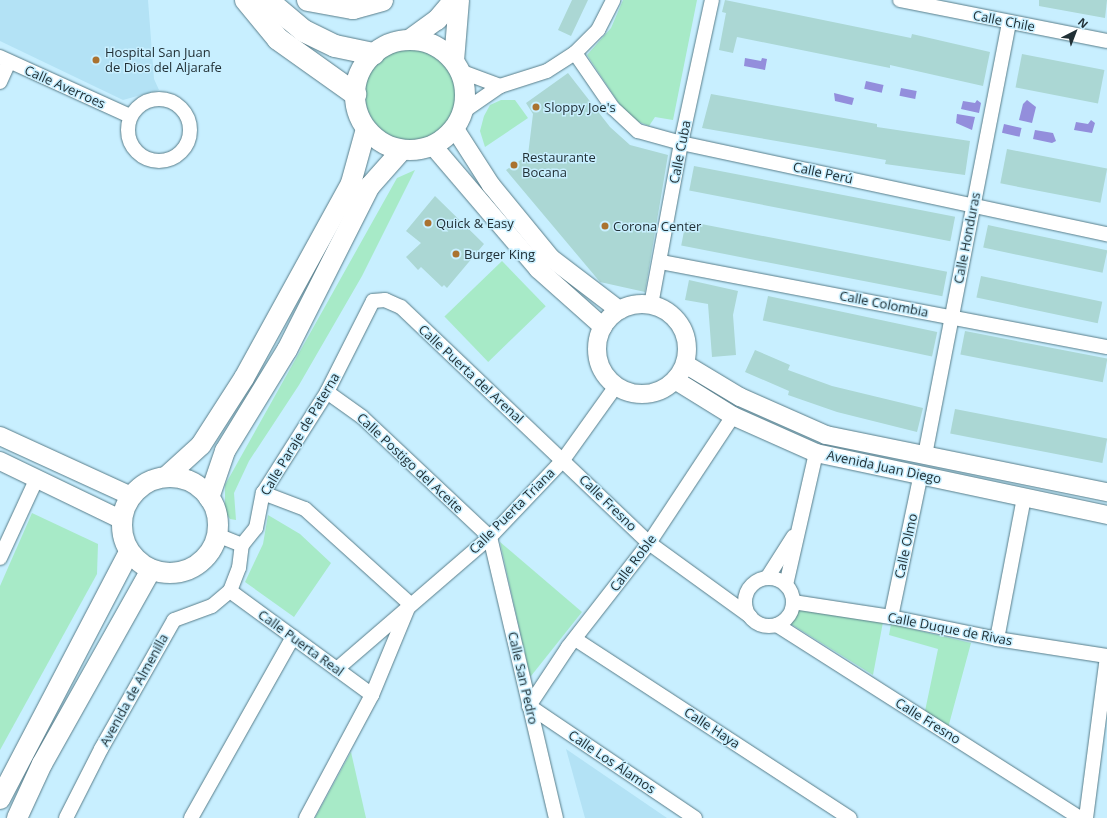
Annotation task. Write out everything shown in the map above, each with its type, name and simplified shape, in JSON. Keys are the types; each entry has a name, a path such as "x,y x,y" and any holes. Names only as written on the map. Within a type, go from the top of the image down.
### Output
{"highway":[{"path":"246,0 278,39 355,94"},
{"path":"267,0 304,31 335,46 373,54"},
{"path":"308,0 353,8 382,0"}],"main road":[{"path":"409,40 437,20 454,0"},
{"path":"457,66 459,0"},
{"path":"409,40 426,42 441,49 457,66 465,84 459,120 433,146 402,150 382,143 366,129 356,108 355,94 357,79 373,54 390,44 409,40"},
{"path":"166,477 201,445 244,378 352,183 366,129"},
{"path":"209,498 225,451 287,350 370,186 402,150"},
{"path":"166,477 183,479 197,486 209,498 217,517 217,535 202,561 188,570 167,573 152,570 130,552 122,535 122,520 131,496 148,482 166,477"},
{"path":"0,799 130,552"},
{"path":"17,818 42,764 152,570"}],"street":[{"path":"613,0 598,30 575,53 547,71 500,86 459,120 491,185 551,258 619,310"},
{"name":"Calle Cuba","path":"651,305 661,262 681,143 712,0"},
{"name":"Calle Chile","path":"900,0 1107,41"},
{"name":"Calle Honduras","path":"925,455 1009,22"},
{"name":"Calle Perú","path":"575,53 613,108 638,131 681,143 1107,234"},
{"path":"0,82 5,60"},
{"name":"Calle Averroes","path":"5,60 130,116"},
{"path":"457,66 500,86"},
{"path":"155,99 170,101 186,115 190,125 186,146 170,159 149,160 139,155 130,142 127,126 130,116 145,102 155,99"},
{"path":"433,146 538,269 603,327"},
{"name":"Calle Colombia","path":"661,262 1107,347"},
{"name":"Calle Puerta del Arenal","path":"373,301 385,300 400,307 563,460"},
{"name":"Calle Paraje de Paterna","path":"242,545 256,528 263,493 327,392 373,301"},
{"path":"633,305 651,305 672,315 683,330 687,345 685,364 675,380 665,388 649,394 630,393 616,386 606,376 599,362 597,349 603,327 619,310 633,305"},
{"name":"Avenida Juan Diego","path":"685,364 740,397 826,435 1107,492"},
{"name":"Avenida Juan Diego","path":"675,380 734,416 816,452 1107,514"},
{"name":"Calle Puerta Triana","path":"337,669 410,604 490,537 563,460 616,386"},
{"name":"Calle Postigo del Aceite","path":"327,392 362,417 490,537"},
{"name":"Calle Roble","path":"529,706 575,639 649,543 734,416"},
{"path":"0,436 131,496"},
{"path":"800,526 767,578 749,589 746,603 750,616 762,625 777,625 789,616 794,602 786,585 800,526 816,452"},
{"name":"Calle Fresno","path":"563,460 649,543 750,616"},
{"path":"0,461 122,520"},
{"name":"Calle Olmo","path":"891,617 921,474"},
{"path":"0,558 37,478"},
{"path":"263,493 305,509 410,604 372,695 306,818"},
{"path":"997,640 1024,496"},
{"path":"217,535 242,545 239,568 230,591"},
{"name":"Calle San Pedro","path":"490,537 556,818"},
{"path":"767,578 786,585"},
{"name":"Calle Puerta Real","path":"230,591 372,695"},
{"name":"Avenida de Almenilla","path":"66,818 101,749 174,620 212,606 230,591"},
{"name":"Calle Duque de Rivas","path":"794,602 891,617 997,640 1107,656"},
{"name":"Calle Fresno","path":"777,625 1080,818"},
{"path":"191,818 293,637"},
{"name":"Calle Haya","path":"575,639 850,818"},
{"path":"1086,818 1107,656"},
{"name":"Calle Los Álamos","path":"529,706 695,818"}],"shaded area":[{"name":"Hospital San Juan de Dios del Aljarafe","path":"0,0 148,0 154,79 159,90 123,100 0,41"},
{"path":"745,58 761,61 762,58 767,59 765,70 744,66"},
{"path":"866,81 884,85 882,93 864,89"},
{"path":"901,88 917,91 915,99 899,96"},
{"path":"834,93 854,98 852,105 835,101"},
{"path":"977,100 981,103 979,113 961,109 963,101 975,103"},
{"path":"1027,100 1036,107 1032,123 1019,120 1023,104"},
{"path":"957,114 975,117 972,130 956,123"},
{"path":"1091,120 1095,123 1092,133 1074,130 1076,122 1088,124"},
{"path":"1004,124 1022,128 1020,137 1002,133"},
{"path":"1035,130 1053,133 1056,141 1052,143 1033,139"},
{"path":"566,749 667,818 585,818"}],"green space":[{"path":"623,0 697,0 673,120 655,117 649,126 637,121 620,105 587,55 611,28"},
{"path":"412,47 430,51 445,61 455,76 459,94 455,112 445,127 430,137 412,141 394,137 379,127 369,112 365,94 369,76 379,61 394,51"},
{"path":"501,100 515,100 528,118 485,147 480,131 484,116 490,105"},
{"path":"415,170 362,276 299,385 249,461 234,493 236,520 230,519 225,512 225,485 397,178"},
{"path":"502,261 546,306 488,362 444,317"},
{"path":"32,513 98,544 97,574 0,750 0,586"},
{"path":"268,515 300,534 331,563 294,617 245,582 263,544"},
{"path":"500,542 582,612 531,676 530,676"},
{"path":"798,609 883,622 873,675 791,624"},
{"path":"891,624 971,643 948,728 925,711 938,649 889,635"},
{"path":"351,752 366,818 315,818"}],"building":[{"path":"572,0 588,0 571,36 558,30"},
{"path":"725,0 911,38 912,34 990,52 983,86 890,65 890,68 737,37 733,53 719,50 726,13 722,12"},
{"path":"1039,0 1107,0 1105,18 1039,6"},
{"path":"1022,54 1104,70 1098,103 1016,87"},
{"name":"Corona Center","path":"568,73 610,127 630,145 668,155 645,292 600,282 506,170 528,155 533,114 526,103"},
{"path":"711,94 877,124 877,127 970,141 965,175 885,164 886,160 702,128"},
{"path":"1007,149 1107,168 1100,203 1000,183"},
{"path":"694,166 955,217 950,241 689,191"},
{"path":"435,196 484,244 447,288 444,285 442,287 421,267 418,270 406,257 421,243 406,231"},
{"path":"686,221 947,272 942,296 681,246"},
{"path":"988,225 1107,250 1103,273 983,247"},
{"path":"981,276 1102,302 1098,323 976,298"},
{"path":"689,280 738,291 733,315 736,355 712,357 708,304 685,300"},
{"path":"768,296 937,332 932,356 763,320"},
{"path":"965,331 1107,359 1103,382 960,355"},
{"path":"755,350 790,365 788,370 832,386 923,408 917,432 837,412 788,395 789,391 745,372"},
{"path":"955,409 1107,439 1102,463 950,434"}],"place":[{"name":"Hospital San Juan de Dios del Aljarafe","path":"96,60"},
{"name":"Sloppy Joe's","path":"536,107"},
{"name":"Restaurante Bocana","path":"514,165"},
{"name":"Quick & Easy","path":"428,223"},
{"name":"Corona Center","path":"605,226"},
{"name":"Burger King","path":"456,254"}]}
